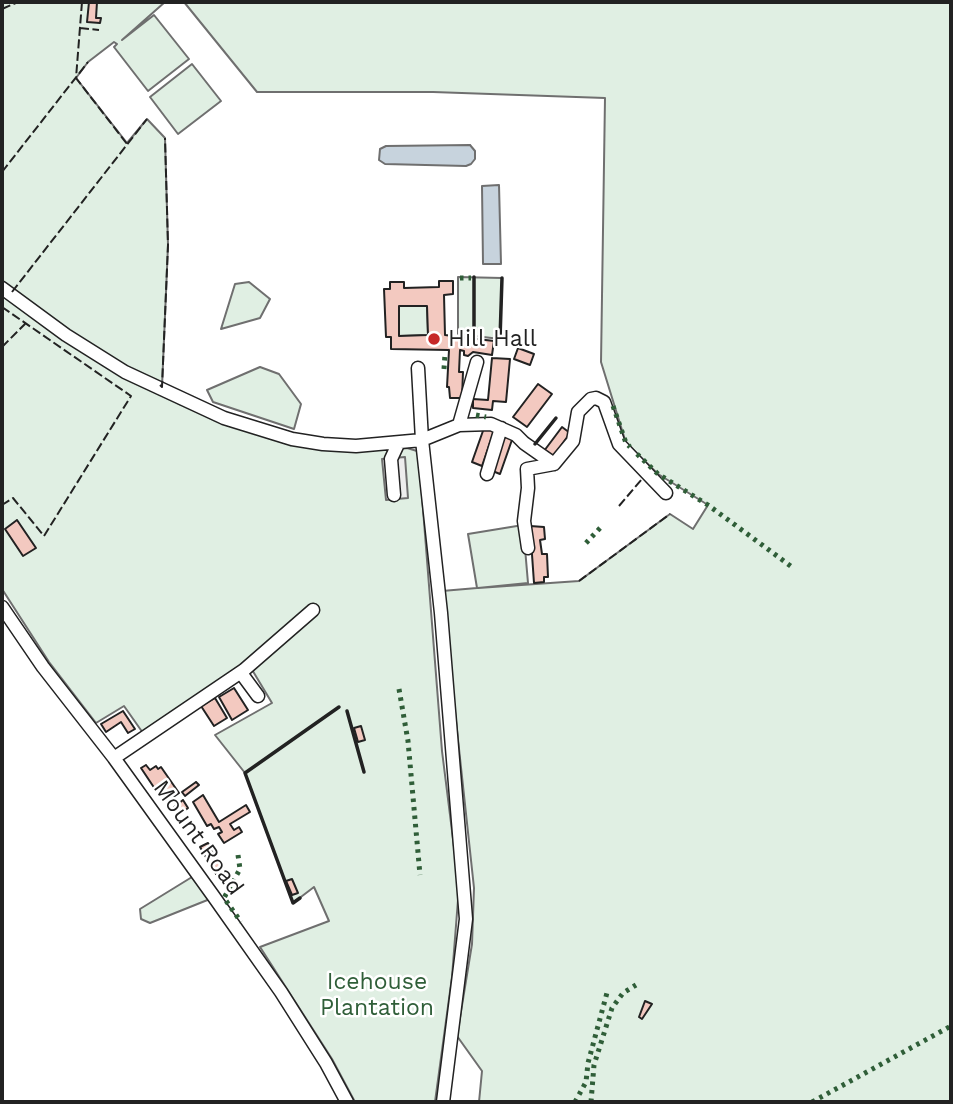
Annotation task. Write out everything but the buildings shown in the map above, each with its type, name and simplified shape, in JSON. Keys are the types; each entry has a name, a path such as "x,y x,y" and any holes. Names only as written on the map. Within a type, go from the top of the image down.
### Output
{"street":[{"path":"2,288 125,372 224,418 292,439 356,446 398,444 422,440 459,425 491,424 516,435 554,464"},
{"path":"459,425 477,362"},
{"path":"418,368 422,440 438,585 466,919 443,1102"},
{"path":"527,548 524,521 527,469 554,464 573,440 578,412 591,399 604,402 619,444 666,493"},
{"path":"486,474 502,428"},
{"path":"394,495 391,459 398,444"},
{"name":"Mount Road","path":"2,607 281,992 348,1102"},
{"path":"114,758 241,673 313,610"},
{"path":"241,673 258,696"}],"green space":[{"path":"2,2 165,2 122,40 154,15 189,59 148,91 114,47 117,44 114,42 88,62 76,78 127,143 147,119 165,138 168,245 162,387 76,336 2,283"},
{"path":"184,2 951,2 951,1102 479,1102 482,1071 457,1036 472,944 474,888 442,591 477,588 468,534 523,525 528,583 478,588 579,581 670,514 693,529 708,505 658,474 626,443 601,362 605,98 433,92 257,92"},
{"path":"192,64 221,101 178,134 150,97"},
{"path":"458,277 502,278 500,339 458,334"},
{"path":"249,282 270,299 260,318 221,329 235,284"},
{"name":"Icehouse Plantation","path":"2,294 179,404 356,450 407,448 417,451 442,751 459,887 452,977 435,1102 355,1102 332,1059 260,947 329,921 314,887 293,903 245,773 215,735 272,703 248,663 143,733 124,706 96,723 49,662 2,589"},
{"path":"399,306 427,306 428,335 399,336"},
{"path":"260,367 279,374 301,404 294,429 213,402 207,390"},
{"path":"192,877 210,899 150,923 141,919 140,909"}],"shaded area":[{"path":"470,145 475,151 475,159 466,166 385,164 379,160 380,149 386,146"},
{"path":"499,185 501,264 483,264 482,186"},
{"path":"405,457 408,498 386,500 382,459"}],"hedge":[{"path":"460,278 471,278"},
{"path":"444,369 445,354"},
{"path":"613,406 626,443 630,447"},
{"path":"476,415 486,417"},
{"path":"637,454 658,474 708,505 792,567"},
{"path":"586,543 602,526"},
{"path":"399,689 408,741 420,875"},
{"path":"238,855 240,869 224,898 241,922"},
{"path":"591,1102 594,1065 612,1008 623,993 636,985"},
{"path":"575,1102 586,1082 588,1063 608,989"},
{"path":"812,1102 951,1026"}],"fence":[{"path":"2,9 18,2"},
{"path":"82,2 76,78 127,144"},
{"path":"80,28 99,30"},
{"path":"2,172 88,62"},
{"path":"12,292 147,119"},
{"path":"160,385 162,387 168,245 165,138"},
{"path":"2,307 131,396 44,536 13,498 2,505"},
{"path":"2,347 25,324"},
{"path":"619,506 642,479"},
{"path":"579,581 670,514"}],"wall":[{"path":"474,277 474,336"},
{"path":"500,339 502,278"},
{"path":"535,444 556,418"},
{"path":"300,898 293,903 245,773 339,707"},
{"path":"347,711 364,772"}],"place":[{"name":"Hill Hall","path":"434,339"}]}
